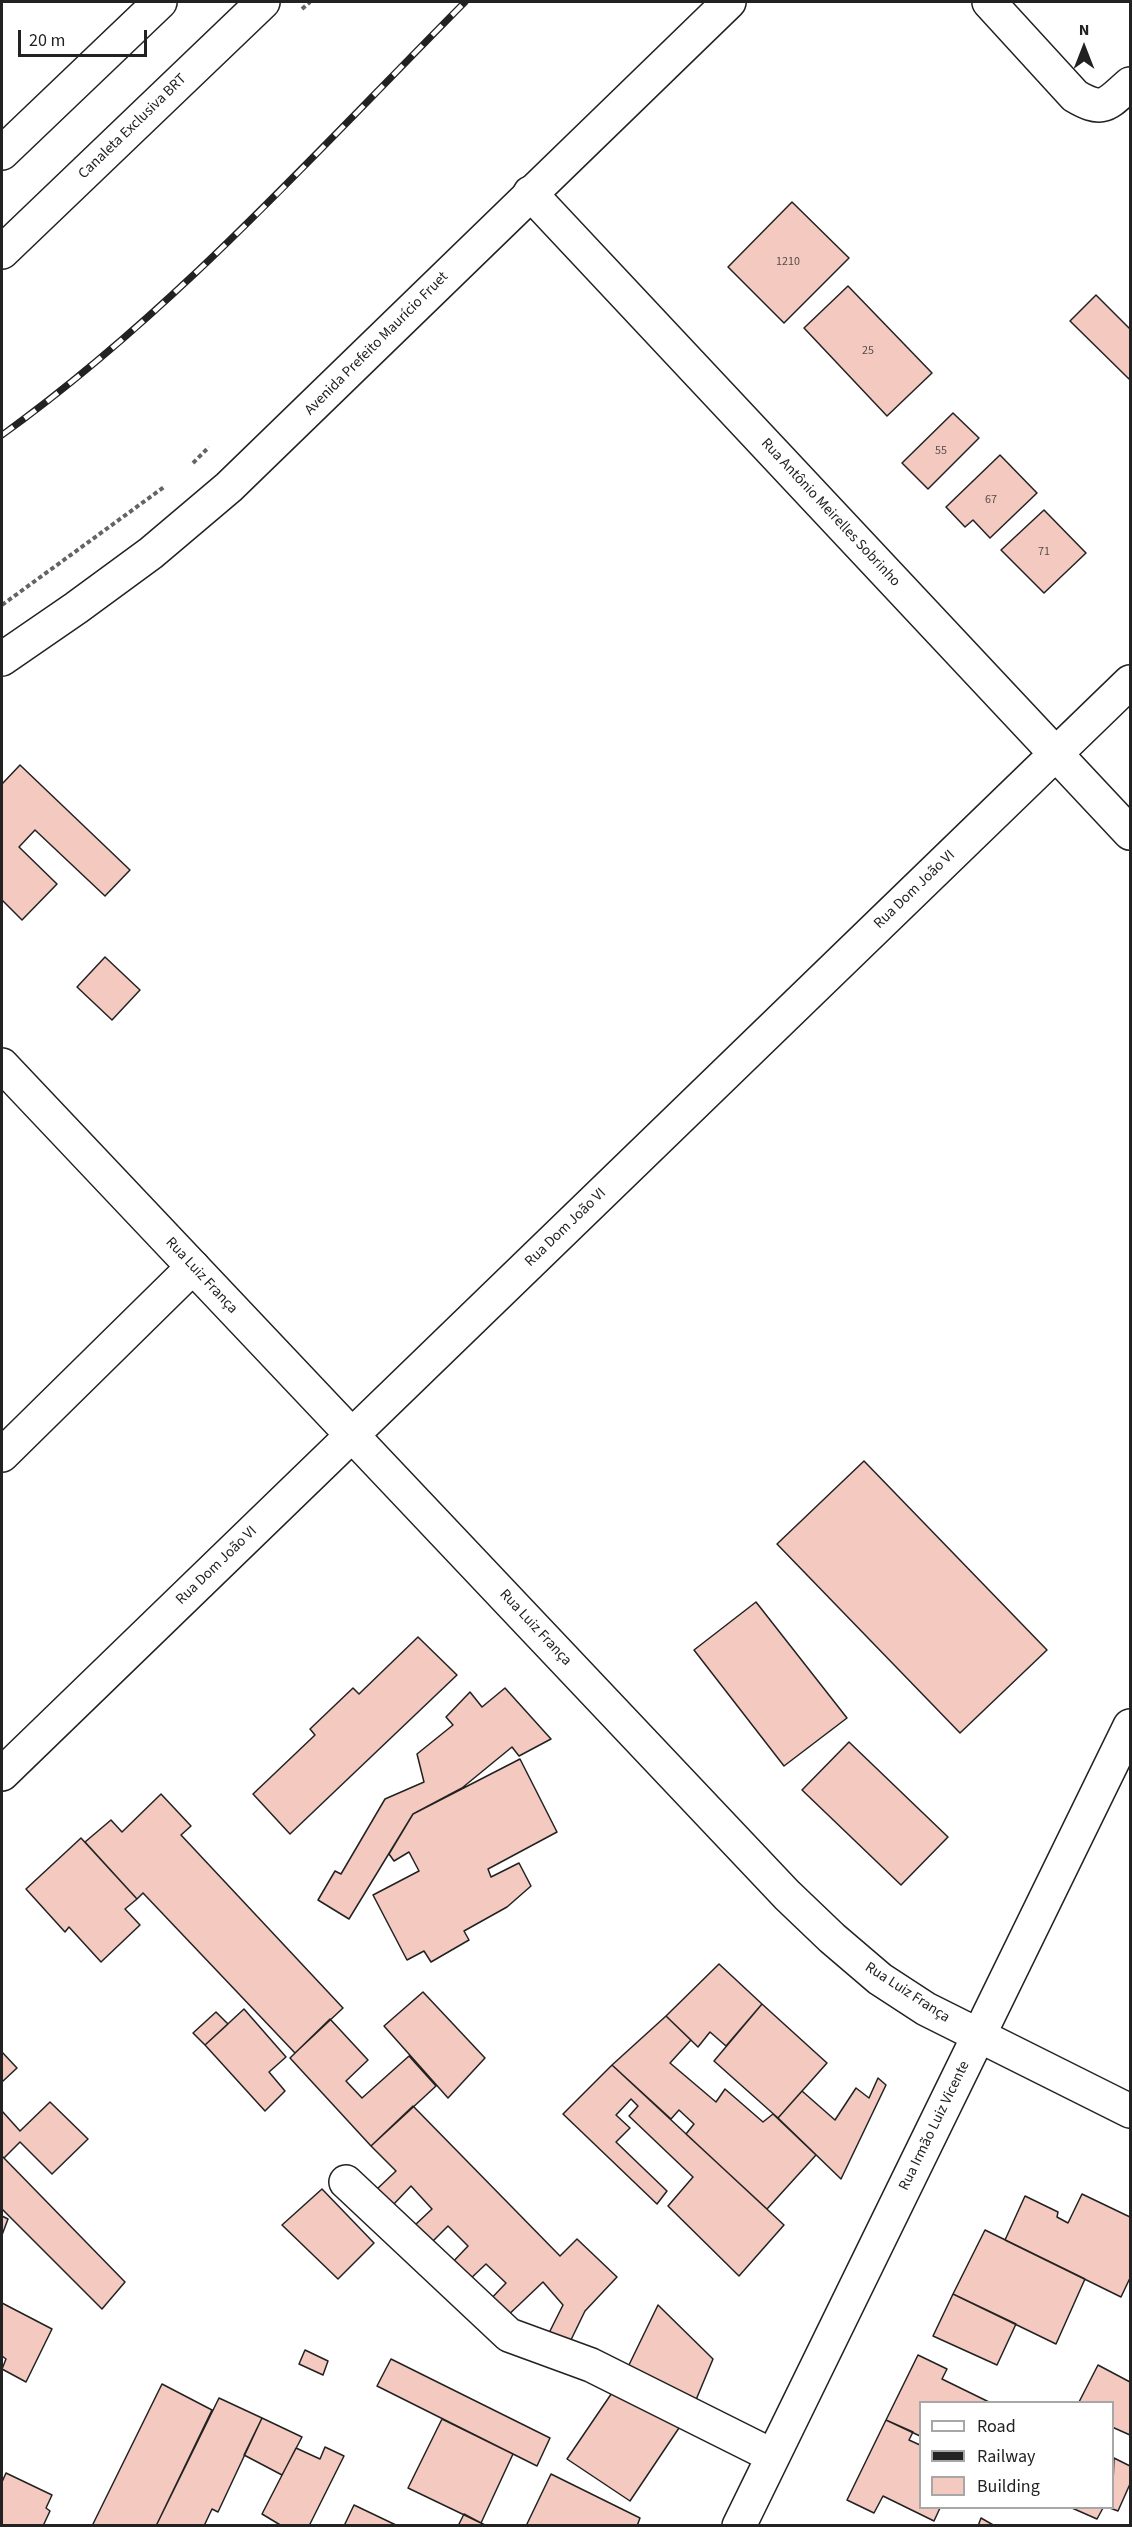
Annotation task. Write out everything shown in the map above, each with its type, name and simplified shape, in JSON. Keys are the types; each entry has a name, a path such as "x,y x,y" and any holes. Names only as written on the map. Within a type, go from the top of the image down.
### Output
{"street":[{"path":"2,153 160,2"},
{"name":"Canaleta Exclusiva BRT","path":"2,252 263,2"},
{"name":"Avenida Prefeito Maurício Fruet","path":"2,659 152,553 229,487 729,2"},
{"path":"989,2 1075,96 1092,106 1107,104 1131,84"},
{"name":"Rua Antônio Meirelles Sobrinho","path":"530,193 1131,833"},
{"name":"Rua Dom João VI","path":"2,1774 1131,682"},
{"name":"Rua Luiz França","path":"2,1065 788,1895 832,1938 880,1979 926,2009 1131,2111"},
{"path":"2,1455 193,1268"},
{"name":"Rua Irmão Luiz Vicente","path":"739,2526 1131,1726"},
{"path":"346,2182 509,2335 591,2365 773,2456"}],"path":[{"path":"192,463 217,441"},
{"path":"2,605 167,485"}],"building":[{"path":"792,202 849,258 784,323 728,267"},
{"path":"848,286 932,373 887,416 804,328"},
{"path":"1096,295 1130,329 1129,379 1070,321"},
{"path":"953,413 979,438 928,489 902,463"},
{"path":"1000,455 1037,493 990,538 973,520 965,527 946,507"},
{"path":"1044,510 1086,553 1044,593 1001,550"},
{"path":"20,765 130,870 105,896 35,830 19,847 57,884 22,920 2,900 2,784"},
{"path":"105,957 140,990 112,1020 77,987"},
{"path":"864,1461 1047,1650 960,1733 777,1544"},
{"path":"756,1602 847,1718 784,1766 694,1650"},
{"path":"418,1637 457,1675 290,1834 253,1794 315,1735 310,1729 353,1688 359,1694"},
{"path":"505,1688 551,1739 519,1756 512,1747 462,1788 413,1814 349,1919 318,1900 335,1871 341,1874 385,1799 424,1782 417,1754 453,1725 446,1717 470,1692 482,1707"},
{"path":"849,1742 948,1837 901,1885 802,1790"},
{"path":"520,1759 557,1832 488,1869 491,1877 519,1863 531,1886 507,1907 464,1931 469,1940 431,1962 424,1951 407,1960 373,1895 419,1871 409,1852 394,1861 389,1854 413,1814"},
{"path":"161,1794 191,1826 181,1835 343,2008 295,2053 143,1893 137,1899 85,1842 111,1820 122,1832"},
{"path":"81,1838 137,1899 125,1909 140,1925 101,1962 69,1927 65,1932 26,1889"},
{"path":"719,1964 762,2004 726,2046 710,2032 698,2047 666,2016"},
{"path":"423,1992 485,2058 448,2098 384,2026"},
{"path":"762,2004 827,2063 778,2118 714,2061"},
{"path":"244,2009 286,2057 269,2072 285,2091 265,2111 205,2045"},
{"path":"216,2012 228,2024 205,2045 193,2033"},
{"path":"666,2016 691,2040 670,2063 716,2102 725,2089 763,2122 773,2114 816,2155 767,2209 686,2134 694,2124 679,2110 671,2119 612,2065"},
{"path":"330,2019 368,2060 346,2081 362,2098 409,2056 436,2086 371,2146 290,2058"},
{"path":"2,2052 17,2068 2,2082"},
{"path":"612,2065 784,2225 739,2276 668,2206 693,2177 629,2116 638,2106 631,2099 616,2115 630,2128 616,2142 667,2191 657,2204 563,2114"},
{"path":"878,2078 886,2085 841,2179 778,2118 802,2091 835,2120 856,2088 869,2098"},
{"path":"50,2102 88,2139 52,2174 20,2142 4,2158 2,2156 2,2111 20,2131"},
{"path":"413,2106 560,2256 577,2239 617,2277 585,2311 568,2346 548,2335 563,2305 543,2282 503,2320 487,2303 506,2283 486,2264 467,2282 450,2265 468,2246 448,2226 430,2244 414,2226 432,2209 411,2186 393,2205 377,2189 396,2171 371,2146"},
{"path":"2,2156 125,2282 102,2309 2,2209"},
{"path":"322,2189 374,2243 338,2279 282,2225"},
{"path":"1082,2194 1130,2217 1130,2278 1121,2297 1005,2240 1025,2196 1058,2212 1057,2217 1068,2223"},
{"path":"2,2216 8,2219 2,2235"},
{"path":"985,2230 1085,2279 1056,2344 953,2294"},
{"path":"953,2294 1016,2324 997,2365 933,2336"},
{"path":"2,2303 52,2329 26,2382 2,2369 6,2359 2,2356"},
{"path":"658,2305 713,2359 693,2407 627,2369"},
{"path":"305,2350 328,2361 323,2375 299,2364"},
{"path":"918,2355 947,2369 942,2379 987,2401 919,2401 919,2436 886,2420"},
{"path":"391,2359 550,2438 537,2466 377,2386"},
{"path":"1098,2365 1130,2382 1130,2435 1114,2428 1114,2401 1080,2401"},
{"path":"162,2384 212,2410 156,2526 92,2526"},
{"path":"618,2384 681,2425 630,2501 567,2459"},
{"path":"219,2398 262,2418 218,2512 212,2509 204,2526 156,2526"},
{"path":"262,2418 302,2437 282,2475 244,2455"},
{"path":"442,2419 513,2454 481,2523 408,2488"},
{"path":"886,2420 913,2432 909,2440 919,2445 919,2509 940,2509 934,2521 883,2496 874,2513 847,2500"},
{"path":"325,2447 344,2456 309,2526 282,2526 262,2514 296,2448 320,2459"},
{"path":"1114,2458 1130,2466 1130,2484 1118,2511 1113,2509"},
{"path":"6,2473 52,2495 46,2508 50,2511 43,2526 2,2526 2,2482"},
{"path":"551,2474 640,2518 637,2526 526,2526"},
{"path":"354,2505 398,2526 344,2526"},
{"path":"1074,2509 1102,2509 1097,2519"},
{"path":"464,2514 481,2523 487,2526 458,2526"},
{"path":"981,2518 995,2526 978,2526"}],"railway":[{"path":"2,435 65,387 185,283 465,2"}]}
